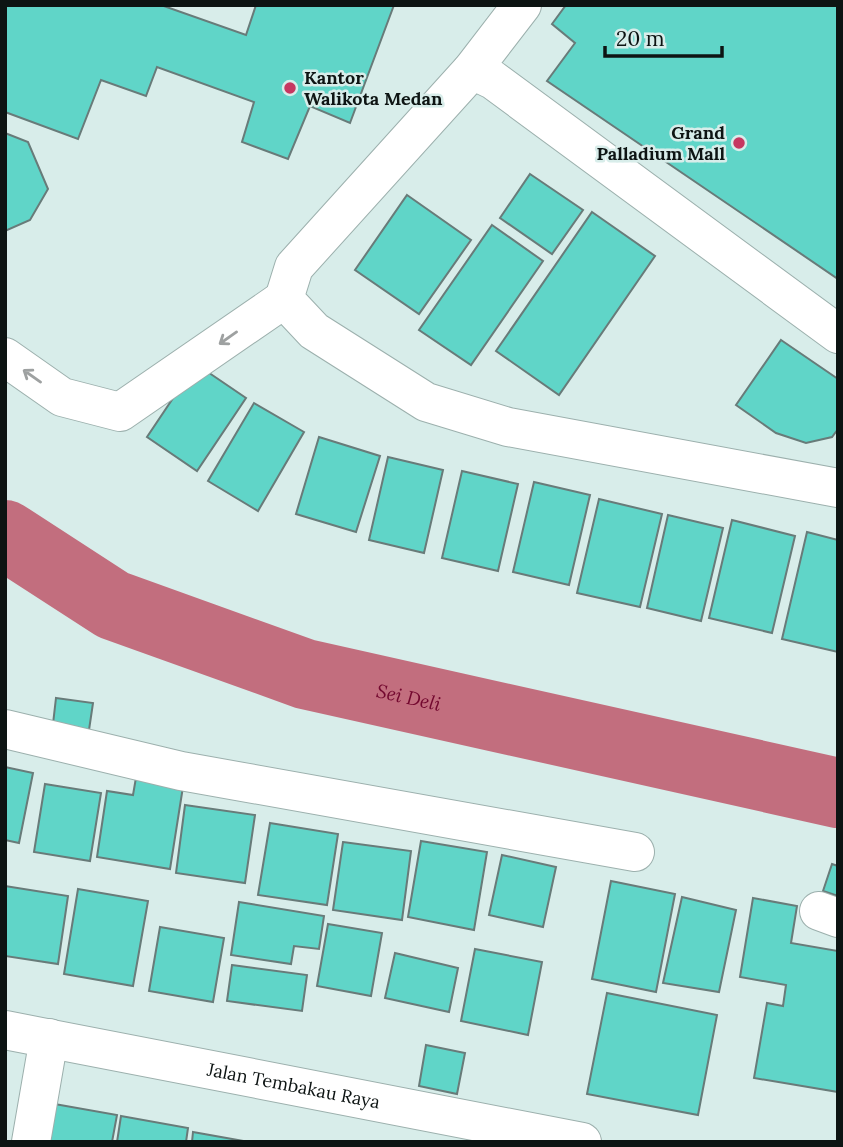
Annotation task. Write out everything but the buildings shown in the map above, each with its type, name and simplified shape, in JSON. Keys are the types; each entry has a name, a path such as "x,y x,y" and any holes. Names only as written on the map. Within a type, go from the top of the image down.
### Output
{"street":[{"path":"5,357 62,397 121,412 284,299 294,267 472,70 522,5"},
{"path":"472,70 504,89 838,334"},
{"path":"284,299 314,331 426,402 508,427 838,488"},
{"path":"5,729 181,771 635,852"},
{"name":"Jalan Tembakau Raya","path":"5,1030 579,1141"},
{"path":"31,1142 49,1038"}],"waterway":[{"name":"Sei Deli","path":"5,535 113,605 305,674 838,793"}],"place":[{"name":"Kantor Walikota Medan","path":"290,88"},
{"name":"Grand Palladium Mall","path":"739,143"}]}
